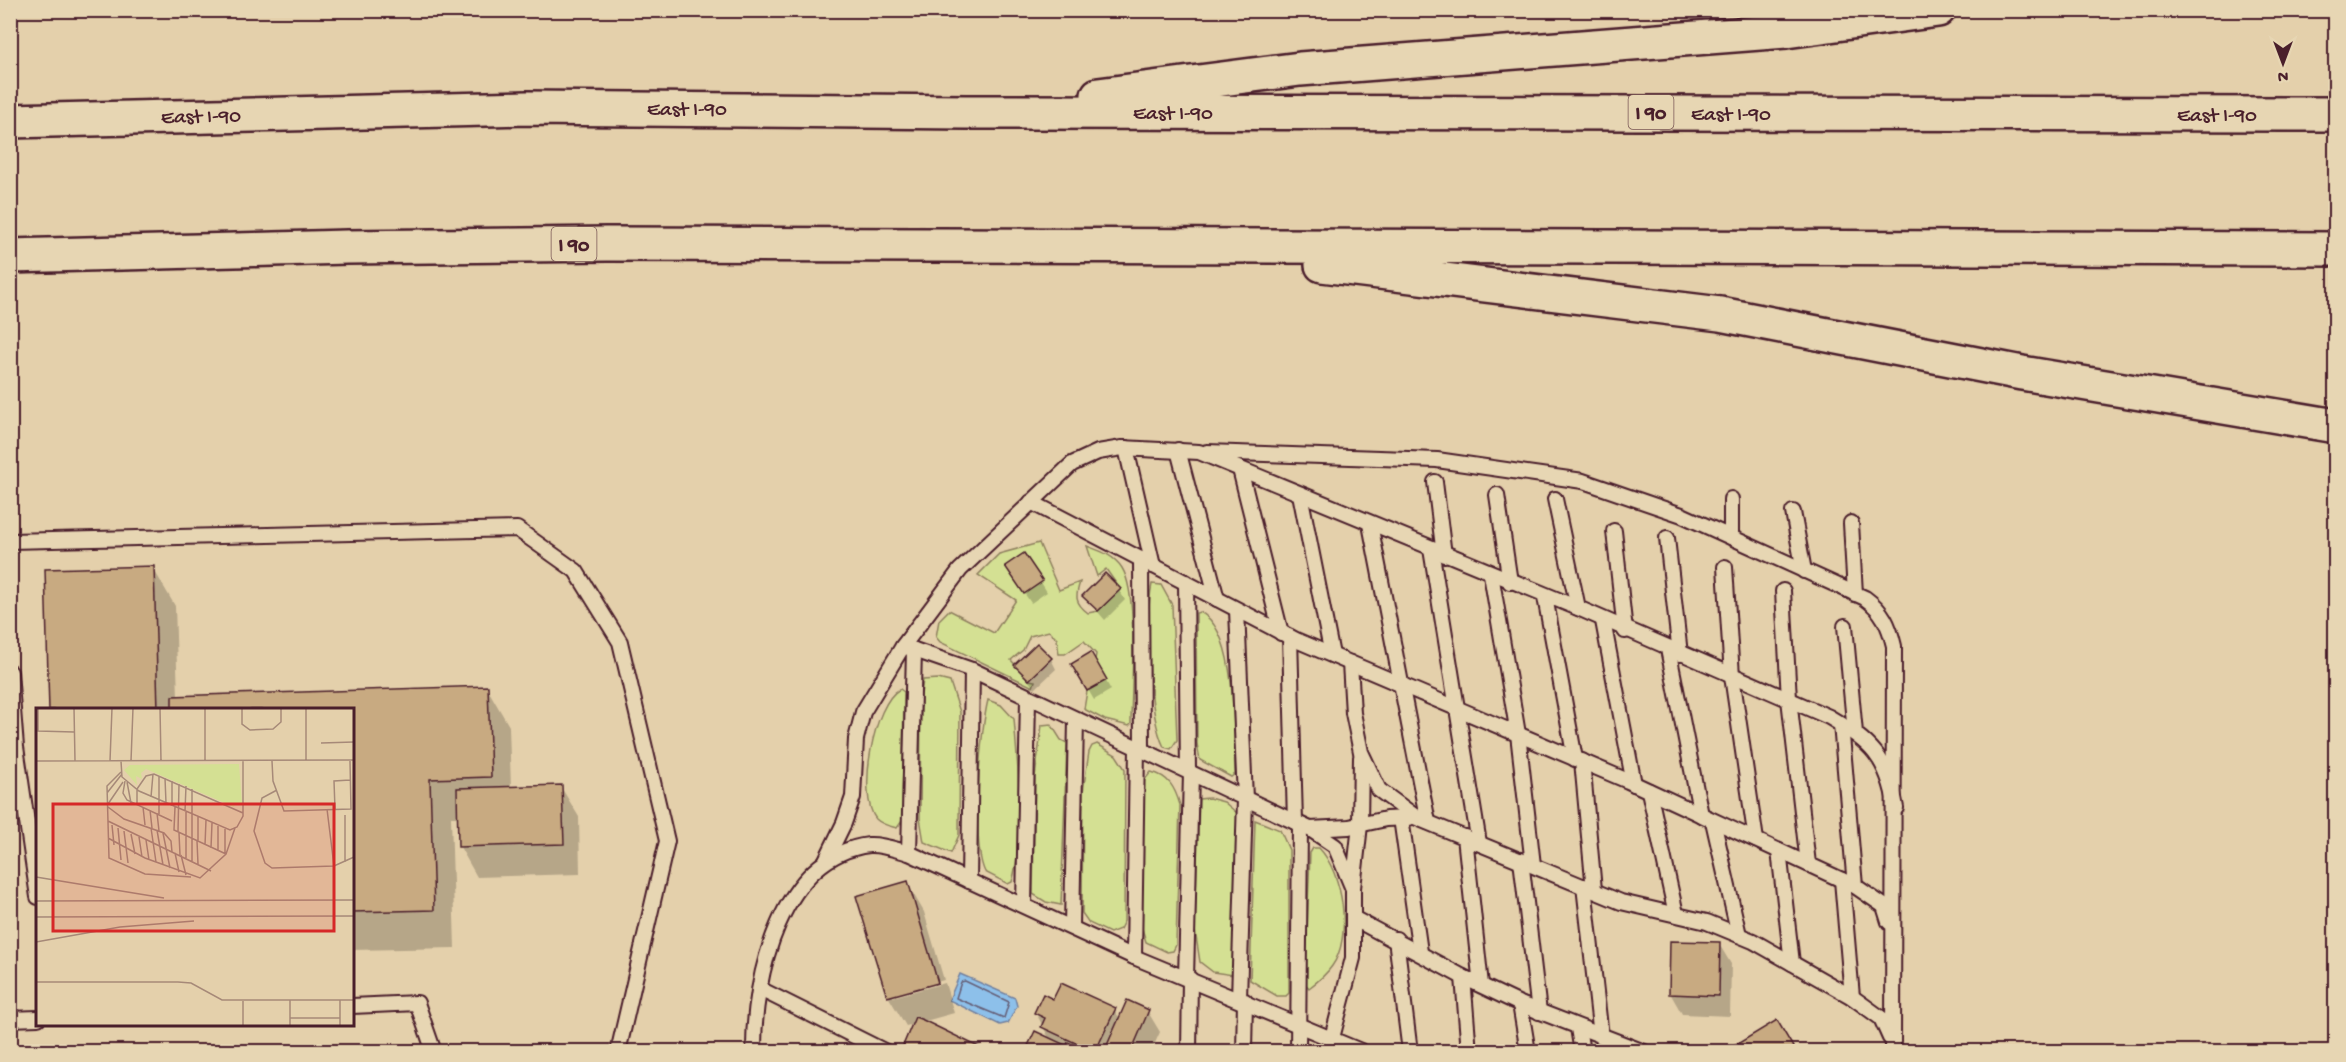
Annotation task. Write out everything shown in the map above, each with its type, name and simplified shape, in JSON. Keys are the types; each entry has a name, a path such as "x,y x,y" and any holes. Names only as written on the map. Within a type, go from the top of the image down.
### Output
{"highway":[{"path":"966,112 1300,69 1786,32 1938,10"},
{"name":"East I-90","path":"10,121 527,108 966,112 2336,114"},
{"name":"I 90","path":"10,256 347,247 607,244 2336,249"},
{"path":"1138,246 1420,276 1720,314 2022,372 2336,426"}],"lane":[{"path":"1126,448 1147,563 1139,749 1134,957"},
{"path":"826,860 844,823 853,797 856,739 863,712 909,648 960,570 1072,464 1098,452 1126,448 1437,460 1583,481 1682,515 1865,598 1883,614 1894,646 1896,808 1892,933 1893,1048"},
{"path":"1178,450 1217,599"},
{"path":"1199,452 1545,597 1578,608 1625,631 1789,699 1841,724 1855,732 1882,760 1892,782 1896,808"},
{"path":"1240,469 1286,635 1302,825 1298,1052"},
{"path":"1435,482 1437,552 1479,843"},
{"path":"1300,494 1332,655"},
{"path":"1497,495 1510,582"},
{"path":"1555,499 1578,608"},
{"path":"1731,499 1731,537"},
{"path":"1031,502 1286,635 1634,784 1855,886 1884,906 1892,933"},
{"path":"1793,512 1804,571"},
{"path":"1851,523 1855,594"},
{"path":"1370,524 1402,685 1423,820"},
{"path":"10,541 517,529 576,571 620,642 667,841 618,1052"},
{"path":"1614,531 1625,631"},
{"path":"1668,538 1674,651 1707,818 1739,935"},
{"path":"1725,567 1732,676 1756,840"},
{"path":"1491,574 1518,734 1539,1012"},
{"path":"1185,582 1189,772 1189,1052"},
{"path":"1783,591 1789,699 1808,864"},
{"path":"1545,597 1578,760 1601,1036"},
{"path":"1238,610 1245,799 1242,1000 1244,1052"},
{"path":"1604,621 1634,784"},
{"path":"1845,626 1855,732"},
{"path":"909,648 972,670 1028,699 1302,825 1335,846 1353,889"},
{"path":"909,648 909,852"},
{"path":"1332,1038 1353,958 1353,889 1360,825 1361,752 1353,713 1350,663"},
{"path":"969,881 972,670"},
{"path":"10,672 16,747 36,883"},
{"path":"1024,904 1028,699"},
{"path":"1072,926 1076,720"},
{"path":"1841,724 1855,886"},
{"path":"1361,752 1379,790 1423,820 1621,902 1676,914 1739,935 1852,997 1881,1018 1893,1048"},
{"path":"1649,791 1676,914"},
{"path":"1302,825 1360,825 1401,818 1423,820"},
{"path":"1401,818 1420,952"},
{"path":"1465,837 1481,985"},
{"path":"754,1052 764,964 791,899 808,874 826,860 849,849 872,845 909,852 1072,926 1134,957 1299,1023 1358,1050"},
{"path":"1779,851 1792,963"},
{"path":"1842,880 1852,997"},
{"path":"1353,918 1396,939 1463,977 1520,1004 1644,1052"},
{"path":"1396,939 1410,1052"},
{"path":"1463,977 1469,1052"},
{"path":"760,989 886,1052"},
{"path":"354,1006 417,1003 434,1052"},
{"path":"1520,1004 1528,1052"},
{"path":"10,1019 36,1018"},
{"path":"1578,1028 1582,1052"}],"green space":[{"path":"1039,543 1059,590 1080,582 1077,599 1088,613 1098,611 1120,589 1106,569 1097,576 1087,546 1111,557 1122,568 1131,599 1132,620 1133,666 1131,724 1129,726 1105,720 1084,709 1087,691 1107,680 1095,660 1096,654 1084,641 1065,654 1059,654 1057,639 1049,631 1030,636 1023,650 1011,660 1029,680 1035,681 1033,687 940,642 936,637 939,620 949,610 994,633 1016,600 978,575 999,554"},
{"path":"1152,584 1161,585 1172,605 1177,740 1171,749 1164,747 1154,713 1151,691 1149,620"},
{"path":"1200,612 1213,623 1222,640 1228,661 1234,735 1235,774 1231,777 1200,760 1197,744 1196,613"},
{"path":"938,679 950,682 960,712 959,835 951,853 924,842 920,818 921,695 923,680"},
{"path":"900,689 904,692 902,821 897,828 883,824 876,819 870,807 868,771 882,712 890,698"},
{"path":"988,700 1001,705 1014,719 1019,780 1019,823 1016,864 1012,882 1008,884 985,872 978,838 978,788"},
{"path":"1051,724 1061,740 1067,743 1061,905 1046,902 1033,894 1035,777 1042,725"},
{"path":"1097,744 1116,755 1125,769 1124,921 1120,929 1110,933 1089,923 1082,913 1083,792 1089,752 1092,746"},
{"path":"1151,772 1167,780 1176,793 1180,805 1176,945 1173,951 1167,952 1146,942 1142,928 1143,782"},
{"path":"1209,798 1224,802 1237,813 1233,975 1213,972 1200,962 1195,930 1199,799"},
{"path":"1255,820 1280,830 1289,850 1289,993 1286,996 1277,996 1250,980"},
{"path":"1313,848 1319,848 1334,873 1339,889 1343,923 1342,939 1332,966 1309,988 1305,983 1310,853"}],"water":[{"path":"960,974 1015,998 1017,1006 1008,1023 1000,1025 949,1000"}],"building":[{"path":"1024,553 1043,581 1024,594 1005,566"},
{"path":"154,566 158,708 49,708 45,569"},
{"path":"1105,573 1121,589 1098,611 1082,596"},
{"path":"1037,643 1052,658 1029,680 1014,665"},
{"path":"1091,652 1107,680 1087,691 1071,664"},
{"path":"488,686 491,777 430,779 434,910 354,912 354,708 172,708 172,696"},
{"path":"562,785 564,844 458,847 457,788"},
{"path":"908,881 938,983 887,997 856,896"},
{"path":"1670,941 1720,942 1719,996 1669,994"},
{"path":"1061,983 1116,1008 1095,1052 1041,1027 1045,1018 1034,1013 1043,994 1053,999"},
{"path":"1127,1000 1149,1010 1131,1052 1104,1052"},
{"path":"915,1017 989,1052 910,1052 902,1048"},
{"path":"1777,1020 1796,1052 1738,1052 1734,1046"},
{"path":"1035,1031 1067,1046 1068,1042 1087,1052 1025,1052"}]}
